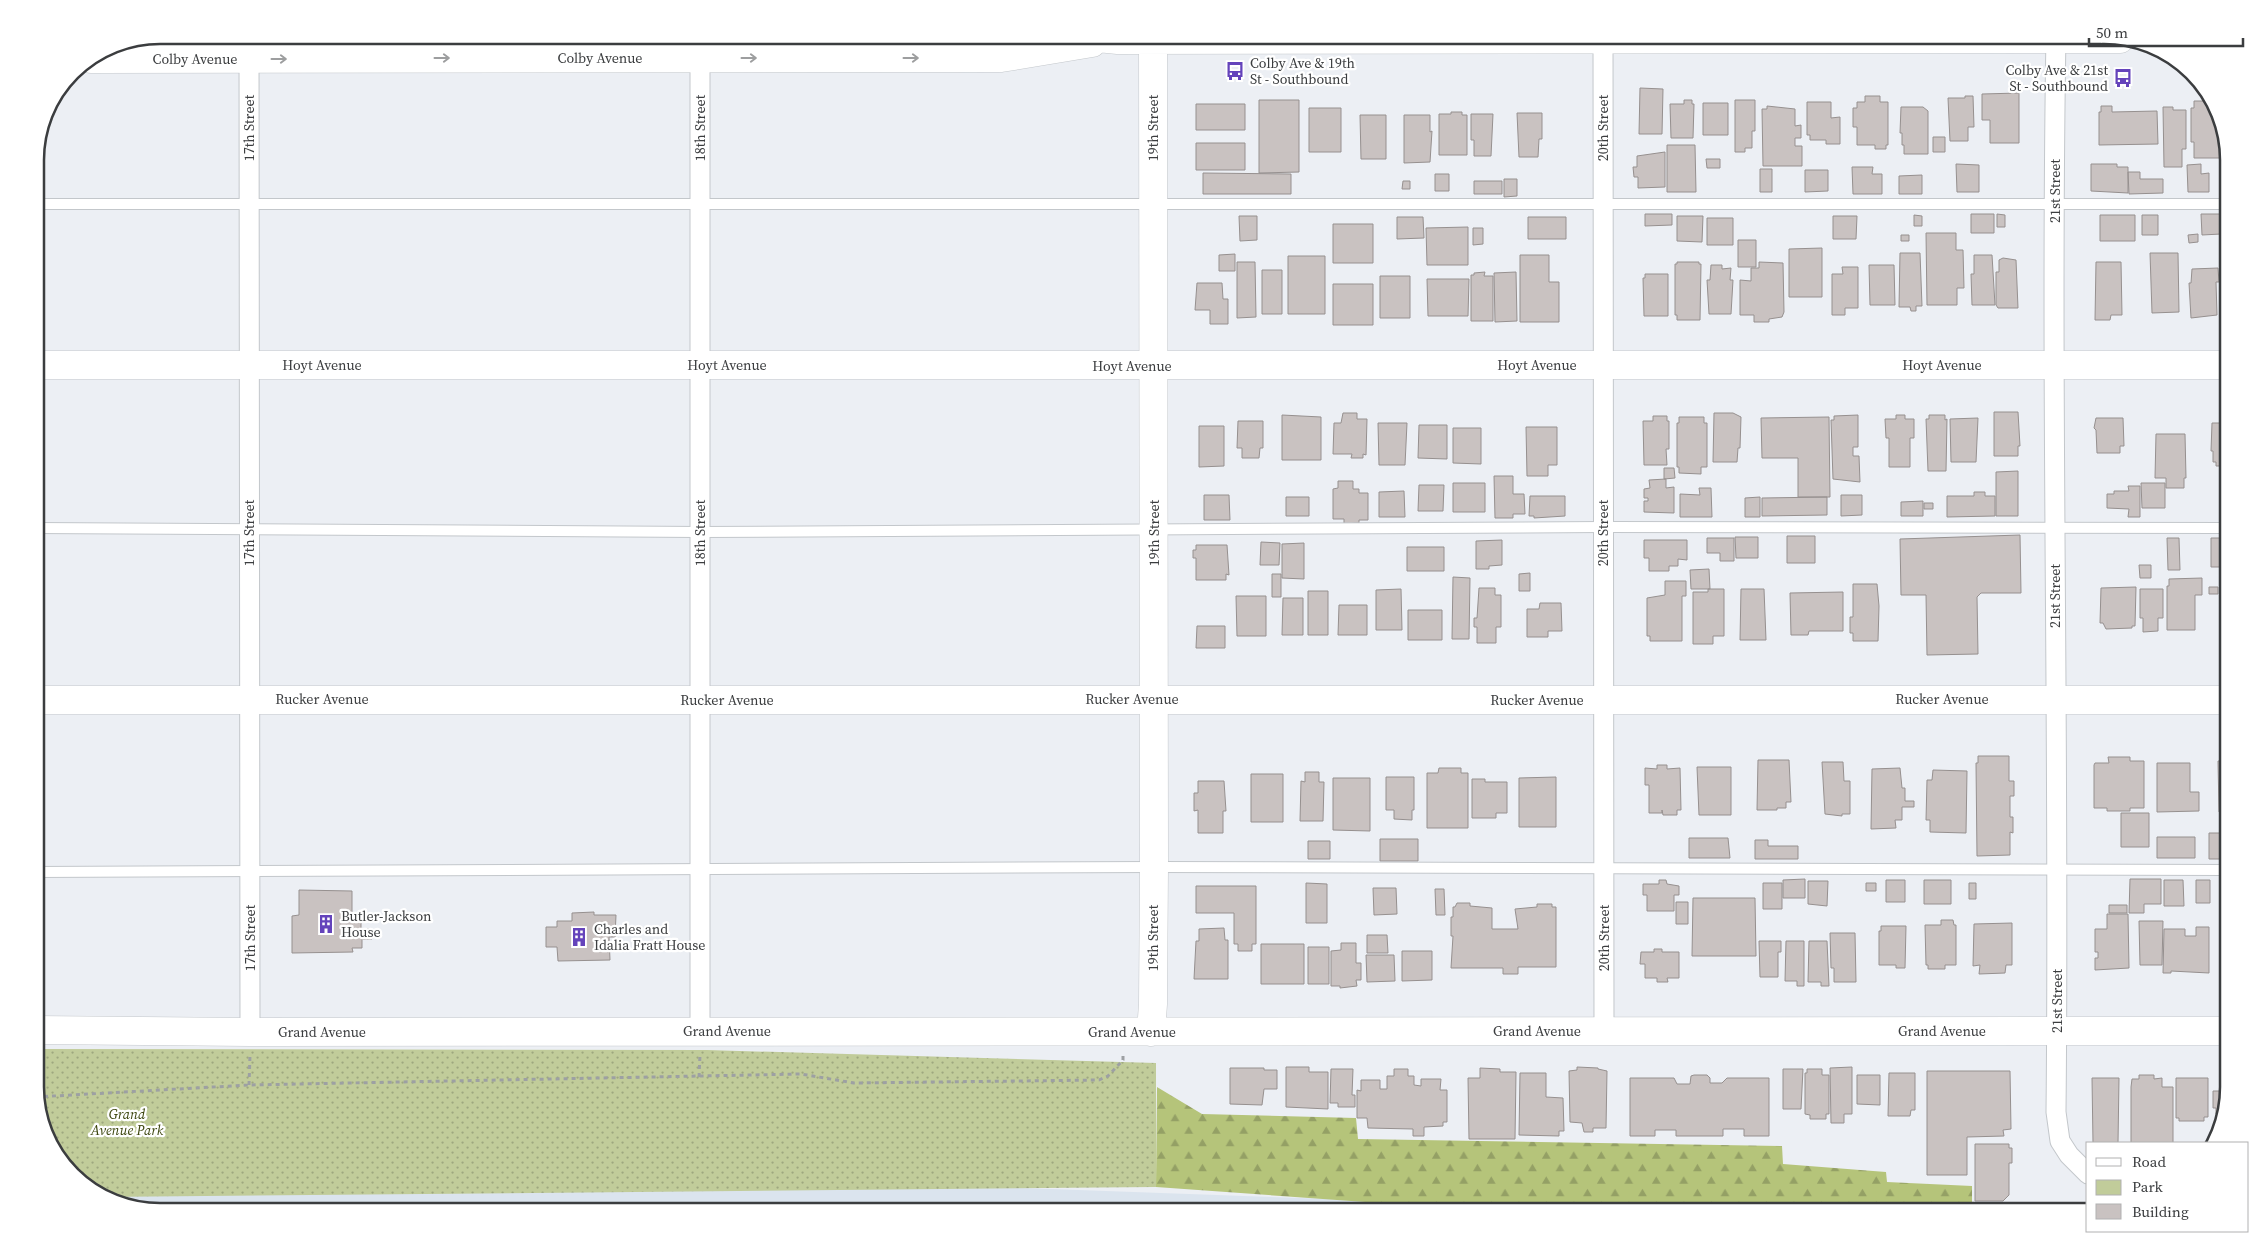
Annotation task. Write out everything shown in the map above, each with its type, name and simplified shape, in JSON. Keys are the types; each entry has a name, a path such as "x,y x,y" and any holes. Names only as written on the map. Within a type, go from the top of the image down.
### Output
{"street":[{"name":"Colby Avenue","path":"104,58 249,47 700,47 1001,58 1084,44"},
{"name":"19th Street","path":"1151,1032 1154,867 1153,44"},
{"name":"20th Street","path":"1603,44 1602,700 1604,1031"},
{"name":"21st Street","path":"2056,44 2055,699 2058,869 2056,1112 2060,1141 2069,1155 2086,1172"},
{"name":"17th Street","path":"249,47 250,1032"},
{"name":"18th Street","path":"700,47 700,1031"},
{"name":"Hoyt Avenue","path":"44,365 2220,365"},
{"name":"Rucker Avenue","path":"44,700 2220,700"},
{"name":"Grand Avenue","path":"44,1030 250,1032 2220,1031"}],"lane":[{"path":"44,204 249,202 1153,205 1603,203 2220,204"},
{"path":"44,528 700,532 1603,527 2220,528"},
{"path":"44,872 1154,867 2220,870"}],"path":[{"path":"249,1085 250,1032"},
{"path":"44,1097 249,1085 801,1074 854,1083 1099,1080 1108,1076 1123,1060 1122,1032"}],"shaded area":[{"path":"576,1172 1328,1199 1383,1203 160,1203 130,1199 103,1189"}],"green space":[{"name":"Grand Avenue Park","path":"44,1049 707,1050 1156,1063 1156,1187 123,1197 102,1188 89,1179 63,1152 56,1139 46,1110 44,1095"},
{"path":"1157,1087 1202,1114 1356,1118 1358,1139 1782,1146 1783,1164 1886,1172 1887,1182 1972,1186 1972,1202 2086,1203 1380,1203 1156,1187"}],"building":[{"path":"1640,88 1663,89 1662,134 1639,134"},
{"path":"2019,93 2019,143 1990,143 1990,120 1982,120 1982,94"},
{"path":"1865,96 1880,96 1880,102 1888,102 1888,145 1886,145 1886,149 1875,149 1875,145 1857,145 1857,127 1853,127 1853,108 1857,108 1857,102 1865,102"},
{"path":"1965,96 1973,96 1974,127 1968,127 1968,141 1950,141 1948,98 1965,98"},
{"path":"1259,100 1299,100 1299,172 1259,173"},
{"path":"1684,100 1692,100 1692,104 1694,104 1693,138 1671,138 1670,104 1684,104"},
{"path":"1735,100 1755,100 1755,131 1752,131 1752,148 1745,148 1745,152 1735,152"},
{"path":"2194,101 2204,101 2208,108 2218,137 2220,158 2194,158 2194,142 2191,142 2191,108 2194,108"},
{"path":"1807,102 1831,102 1831,118 1840,117 1840,144 1826,144 1826,140 1810,140 1810,135 1807,135"},
{"path":"1703,103 1728,103 1728,135 1703,135"},
{"path":"1196,104 1245,104 1245,130 1196,130"},
{"path":"1767,106 1795,109 1795,126 1801,125 1801,138 1795,138 1795,146 1802,146 1802,166 1763,166 1762,109 1767,109"},
{"path":"2101,106 2112,106 2112,112 2157,111 2158,144 2099,145 2099,112 2101,112"},
{"path":"1901,107 1923,107 1928,111 1928,154 1904,154 1902,133 1900,133"},
{"path":"2163,107 2173,107 2173,110 2186,110 2186,149 2182,149 2182,167 2164,167"},
{"path":"1309,108 1341,108 1341,152 1309,152"},
{"path":"1451,112 1462,112 1462,115 1467,115 1467,155 1439,155 1439,114 1451,114"},
{"path":"1517,113 1542,113 1542,139 1539,139 1538,157 1519,157"},
{"path":"1471,114 1493,114 1491,156 1474,156 1474,140 1471,140"},
{"path":"1360,115 1386,115 1386,159 1361,159"},
{"path":"1404,115 1430,115 1430,132 1432,131 1430,162 1404,163"},
{"path":"1933,137 1945,137 1945,152 1933,152"},
{"path":"1196,143 1245,143 1245,170 1196,170"},
{"path":"1667,145 1695,145 1696,192 1667,192"},
{"path":"1665,152 1665,187 1638,188 1638,177 1634,177 1633,167 1637,167 1637,156"},
{"path":"1706,159 1720,159 1720,168 1707,168"},
{"path":"1956,164 1979,165 1979,192 1957,192"},
{"path":"2091,164 2117,164 2117,167 2128,167 2128,193 2091,191"},
{"path":"2201,164 2201,174 2209,173 2209,192 2188,192 2187,165"},
{"path":"1852,167 1873,167 1872,174 1882,174 1882,194 1853,194"},
{"path":"1760,169 1772,169 1772,192 1760,192"},
{"path":"1805,170 1828,170 1828,191 1805,192"},
{"path":"2128,172 2140,172 2140,179 2163,179 2163,193 2129,194"},
{"path":"1203,173 1291,174 1291,194 1203,194"},
{"path":"1435,174 1449,174 1449,191 1435,191"},
{"path":"1922,175 1922,194 1899,194 1899,176"},
{"path":"1504,179 1517,179 1517,196 1504,197"},
{"path":"1403,181 1410,181 1410,189 1402,189"},
{"path":"1474,181 1502,181 1502,194 1474,194"},
{"path":"1645,214 1672,214 1672,225 1645,226"},
{"path":"1971,214 1994,214 1994,233 1971,233"},
{"path":"1997,214 2005,215 2005,227 1997,227"},
{"path":"2201,214 2220,214 2220,234 2202,235"},
{"path":"1914,215 1922,216 1922,226 1914,226"},
{"path":"2100,215 2135,215 2135,241 2100,241"},
{"path":"2142,215 2158,215 2158,235 2142,235"},
{"path":"1239,216 1257,216 1257,240 1240,241"},
{"path":"1677,216 1703,216 1702,242 1677,241"},
{"path":"1833,216 1857,216 1856,239 1833,239"},
{"path":"1397,217 1423,217 1424,238 1397,239"},
{"path":"1528,217 1566,217 1566,239 1528,239"},
{"path":"1707,218 1733,218 1733,245 1707,245"},
{"path":"1333,224 1373,224 1373,263 1333,263"},
{"path":"1468,227 1468,265 1427,265 1426,228"},
{"path":"1473,228 1483,228 1483,244 1473,245"},
{"path":"1926,233 1956,233 1956,250 1963,250 1964,288 1957,288 1957,305 1927,305"},
{"path":"2198,234 2198,242 2189,243 2188,235"},
{"path":"1901,235 1909,235 1909,241 1901,241"},
{"path":"1738,240 1756,240 1756,267 1738,267"},
{"path":"1822,248 1822,297 1789,297 1789,249"},
{"path":"1900,253 1920,253 1922,306 1916,306 1916,311 1911,311 1910,307 1899,307"},
{"path":"2150,253 2178,253 2179,312 2152,313"},
{"path":"1235,254 1235,271 1219,271 1219,255"},
{"path":"1520,255 1549,255 1549,282 1559,282 1559,322 1520,322"},
{"path":"1974,255 1992,255 1995,305 1972,305 1971,274 1974,274"},
{"path":"1288,256 1325,256 1325,314 1288,314"},
{"path":"2003,258 2016,260 2018,308 1998,308 1996,305 1996,272 1999,272 1999,260"},
{"path":"1237,262 1255,262 1256,317 1237,318"},
{"path":"1677,262 1699,262 1701,264 1700,320 1677,320 1677,315 1675,315 1675,264"},
{"path":"1759,262 1783,263 1784,312 1782,317 1769,319 1769,322 1754,322 1754,315 1740,315 1740,280 1751,281 1751,268 1759,268"},
{"path":"2096,262 2121,262 2122,315 2111,315 2110,320 2095,320"},
{"path":"1711,265 1722,265 1722,269 1731,268 1730,280 1733,280 1731,314 1709,314 1707,280 1710,280"},
{"path":"1869,265 1894,265 1895,305 1870,305"},
{"path":"1842,267 1858,267 1858,308 1845,308 1845,315 1832,315 1832,274 1843,274"},
{"path":"2218,268 2219,282 2216,282 2217,315 2191,318 2189,283 2191,283 2192,269"},
{"path":"1262,270 1282,270 1282,314 1262,314"},
{"path":"1485,272 1484,276 1493,276 1493,321 1471,321 1471,275"},
{"path":"1516,272 1517,321 1495,322 1494,273"},
{"path":"1645,274 1668,274 1668,316 1644,316 1643,278 1645,278"},
{"path":"1380,276 1410,276 1410,318 1380,318"},
{"path":"1427,279 1469,279 1468,316 1428,316"},
{"path":"1197,283 1222,283 1223,299 1228,299 1228,324 1210,324 1210,310 1195,310"},
{"path":"1333,284 1373,284 1373,325 1333,325"},
{"path":"1994,412 2018,412 2020,446 2018,446 2018,456 1994,456"},
{"path":"1343,413 1357,413 1357,419 1367,419 1366,455 1363,454 1363,458 1351,458 1352,454 1333,454 1334,423 1341,423"},
{"path":"1714,413 1733,413 1741,417 1740,448 1738,448 1737,462 1713,462"},
{"path":"1282,415 1321,417 1321,460 1282,460"},
{"path":"1858,415 1858,447 1853,447 1853,456 1859,456 1860,482 1833,479 1831,420 1834,420 1834,416"},
{"path":"1896,415 1905,415 1905,419 1914,419 1914,438 1910,438 1910,467 1889,467 1889,438 1886,438 1885,419 1896,419"},
{"path":"1929,415 1945,415 1945,420 1947,419 1946,471 1928,471 1926,419 1929,419"},
{"path":"1653,416 1667,416 1667,421 1669,421 1669,449 1666,449 1667,465 1644,465 1643,421 1653,421"},
{"path":"1679,417 1704,417 1704,423 1707,423 1707,467 1701,467 1701,474 1679,473 1679,467 1677,467 1677,423 1679,423"},
{"path":"1829,417 1830,497 1798,497 1798,458 1762,458 1761,418"},
{"path":"1978,418 1976,462 1951,462 1950,419"},
{"path":"2096,418 2123,418 2124,446 2120,446 2120,453 2097,453 2096,430 2094,428"},
{"path":"1238,421 1263,421 1263,448 1260,448 1259,458 1242,458 1242,448 1237,448"},
{"path":"1378,423 1407,423 1405,465 1379,465"},
{"path":"2212,423 2220,423 2220,466 2216,466 2216,462 2213,462 2213,451 2211,451"},
{"path":"1419,425 1447,425 1447,459 1418,458"},
{"path":"1199,426 1224,426 1224,466 1199,467"},
{"path":"1526,427 1557,427 1557,465 1548,465 1548,476 1527,476"},
{"path":"1453,428 1481,428 1481,464 1453,463"},
{"path":"2156,434 2185,434 2186,478 2184,478 2184,488 2166,488 2166,478 2155,478"},
{"path":"1664,468 1674,468 1675,478 1664,479"},
{"path":"2018,471 2018,516 1996,516 1996,472"},
{"path":"1494,476 1513,476 1513,494 1524,494 1525,514 1513,514 1513,518 1495,518"},
{"path":"1666,479 1666,488 1674,487 1674,513 1644,512 1644,501 1648,501 1648,498 1644,498 1644,489 1650,488 1649,480"},
{"path":"1338,481 1353,481 1353,489 1359,489 1359,493 1368,493 1368,520 1344,524 1344,519 1333,519 1333,489 1338,488"},
{"path":"1453,483 1485,483 1485,512 1453,512"},
{"path":"2141,483 2165,483 2165,508 2142,508"},
{"path":"1419,485 1444,485 1443,511 1418,511"},
{"path":"2128,486 2140,486 2140,517 2128,517 2129,509 2107,508 2107,494 2114,494 2114,491 2129,491"},
{"path":"1699,488 1711,488 1712,517 1680,517 1680,494 1700,495"},
{"path":"1404,491 1405,517 1379,517 1379,492"},
{"path":"1974,492 1985,492 1985,496 1995,496 1995,516 1947,517 1947,496 1974,496"},
{"path":"1204,495 1229,495 1230,520 1204,520"},
{"path":"1841,495 1862,495 1862,515 1841,516"},
{"path":"1530,496 1565,496 1565,516 1534,518 1534,516 1529,516"},
{"path":"1286,497 1309,497 1309,516 1286,516"},
{"path":"1760,497 1760,517 1745,517 1745,498"},
{"path":"1827,497 1827,515 1762,516 1762,498"},
{"path":"1923,501 1923,516 1901,516 1901,502"},
{"path":"1924,503 1933,503 1933,509 1924,509"},
{"path":"2020,535 2021,593 1981,593 1977,597 1978,654 1927,655 1926,595 1901,595 1900,539"},
{"path":"1787,536 1815,536 1815,563 1787,563"},
{"path":"1735,537 1758,537 1758,558 1736,558"},
{"path":"1707,538 1734,538 1734,561 1720,561 1720,553 1707,553"},
{"path":"2167,538 2179,538 2180,570 2168,570"},
{"path":"2211,538 2220,538 2220,567 2211,567"},
{"path":"1502,540 1502,565 1489,566 1489,569 1476,569 1476,541"},
{"path":"1644,540 1687,540 1687,560 1678,559 1678,566 1669,566 1669,571 1649,571 1649,558 1644,558"},
{"path":"1261,542 1280,543 1279,565 1260,565"},
{"path":"1304,543 1304,579 1282,578 1282,544"},
{"path":"1196,545 1227,545 1229,575 1226,574 1226,580 1196,580 1196,558 1193,558 1193,550 1196,550"},
{"path":"1407,547 1444,547 1444,571 1407,571"},
{"path":"2139,565 2151,565 2151,578 2140,578"},
{"path":"1709,569 1710,589 1691,589 1690,570"},
{"path":"1530,573 1530,591 1519,591 1519,574"},
{"path":"1272,574 1281,574 1281,597 1272,597"},
{"path":"1453,577 1470,578 1469,639 1452,639"},
{"path":"2202,578 2202,595 2195,595 2195,630 2167,630 2167,586 2169,586 2169,579"},
{"path":"1665,581 1686,581 1686,596 1682,596 1682,641 1650,641 1650,636 1647,636 1647,598 1665,595"},
{"path":"1853,584 1877,584 1879,606 1878,641 1853,641 1853,633 1850,633 1850,617 1853,617"},
{"path":"2136,587 2135,626 2132,626 2132,628 2106,629 2103,623 2100,623 2101,588"},
{"path":"2209,587 2218,587 2218,594 2209,594"},
{"path":"1479,588 1495,588 1495,595 1501,595 1501,627 1496,627 1496,643 1477,643 1477,627 1474,627 1474,618 1477,618"},
{"path":"1401,589 1402,630 1376,630 1376,590"},
{"path":"1708,589 1724,589 1724,636 1713,636 1713,644 1693,644 1693,592 1708,592"},
{"path":"1741,589 1764,589 1766,640 1740,640"},
{"path":"2140,589 2163,589 2163,618 2158,618 2158,631 2143,632 2143,618 2140,618"},
{"path":"1308,591 1328,591 1328,635 1308,635"},
{"path":"1843,592 1843,631 1809,631 1808,635 1791,635 1790,593"},
{"path":"1236,596 1266,596 1266,636 1237,636"},
{"path":"1283,598 1303,598 1303,635 1282,635"},
{"path":"1540,603 1561,603 1562,631 1548,631 1548,637 1527,637 1527,609 1539,609"},
{"path":"1339,605 1367,605 1367,635 1338,635"},
{"path":"1408,610 1442,610 1442,640 1408,640"},
{"path":"1197,626 1225,626 1225,648 1196,648"},
{"path":"1978,756 2009,756 2009,781 2014,781 2014,796 2010,796 2010,817 2013,817 2013,833 2010,832 2010,855 1977,856 1976,763 1978,763"},
{"path":"2108,757 2130,757 2130,761 2144,761 2144,808 2130,808 2130,811 2107,811 2107,808 2094,808 2094,765 2095,763 2109,763"},
{"path":"1758,760 1789,760 1791,802 1786,802 1786,808 1757,810"},
{"path":"2218,761 2220,761 2220,812"},
{"path":"1822,762 1843,762 1844,781 1850,781 1850,814 1842,814 1842,816 1825,814"},
{"path":"2157,763 2190,763 2190,792 2199,792 2199,811 2157,812"},
{"path":"1657,765 1667,765 1667,769 1680,768 1681,810 1677,810 1677,815 1663,815 1662,810 1662,813 1649,813 1649,785 1645,785 1645,768 1657,769"},
{"path":"1697,767 1731,767 1731,815 1699,815"},
{"path":"1439,768 1461,768 1461,773 1468,773 1468,828 1427,828 1427,773 1438,773"},
{"path":"1900,768 1902,788 1905,788 1905,801 1914,801 1914,807 1902,807 1902,820 1895,820 1896,828 1871,829 1872,769"},
{"path":"1933,770 1967,771 1966,833 1930,832 1930,820 1926,820 1927,780 1932,780"},
{"path":"1305,772 1319,772 1319,782 1324,782 1323,821 1300,821 1301,781 1305,782"},
{"path":"1251,774 1283,774 1283,822 1251,822"},
{"path":"1386,777 1414,777 1414,810 1412,810 1412,820 1394,819 1394,810 1386,810"},
{"path":"1556,777 1556,827 1519,827 1519,778"},
{"path":"1333,778 1370,778 1370,831 1333,830"},
{"path":"1472,779 1485,779 1485,782 1507,782 1507,813 1496,813 1496,818 1472,818"},
{"path":"1198,781 1224,781 1226,811 1223,811 1223,833 1198,833 1198,810 1194,811 1194,793 1198,793"},
{"path":"2121,813 2149,813 2149,847 2121,847"},
{"path":"2209,833 2220,833 2220,859 2209,859"},
{"path":"2157,837 2195,837 2195,858 2157,858"},
{"path":"1689,838 1728,838 1730,858 1689,858"},
{"path":"1380,839 1418,839 1418,861 1380,861"},
{"path":"1755,840 1768,840 1768,846 1798,846 1798,859 1755,859"},
{"path":"1308,841 1330,841 1330,859 1308,859"},
{"path":"1805,879 1805,898 1783,898 1783,880"},
{"path":"2130,879 2161,879 2161,904 2144,904 2144,913 2129,913"},
{"path":"1659,880 1666,880 1667,884 1679,886 1679,895 1674,895 1674,911 1647,911 1647,895 1643,895 1643,884 1659,884"},
{"path":"1886,880 1905,880 1905,902 1886,902"},
{"path":"1924,880 1951,880 1951,904 1924,904"},
{"path":"2164,880 2183,880 2184,906 2164,906"},
{"path":"2196,880 2210,880 2210,903 2196,903"},
{"path":"1808,881 1828,881 1827,906 1808,904"},
{"path":"1306,883 1327,884 1327,923 1306,923"},
{"path":"1763,883 1782,883 1782,909 1763,909"},
{"path":"1866,883 1876,883 1876,891 1866,891"},
{"path":"1969,883 1976,883 1976,899 1969,899"},
{"path":"1196,886 1256,886 1256,944 1252,944 1252,951 1238,951 1238,944 1234,944 1234,913 1196,913"},
{"path":"1373,888 1396,888 1397,914 1374,915"},
{"path":"1435,889 1444,889 1445,915 1436,915"},
{"name":"Butler-Jackson House","path":"299,890 352,891 352,919 361,919 361,929 372,929 372,939 362,939 362,948 352,948 353,952 292,953 292,916 299,915"},
{"path":"1693,898 1755,898 1756,956 1692,956"},
{"path":"1676,902 1688,902 1688,924 1676,924"},
{"path":"1457,903 1470,903 1470,906 1492,908 1492,929 1518,929 1515,909 1537,907 1537,904 1552,904 1552,907 1556,907 1556,967 1518,967 1518,974 1503,974 1503,968 1451,968 1453,936 1451,936 1451,917 1453,917 1453,907"},
{"path":"2109,905 2127,905 2127,913 2109,913"},
{"name":"Charles and Idalia Fratt House","path":"594,912 594,915 616,915 615,937 609,937 610,960 558,961 557,947 546,947 546,927 557,927 557,921 572,921 572,913"},
{"path":"2107,914 2128,914 2129,968 2095,970 2095,958 2098,958 2098,952 2095,952 2095,929 2107,929"},
{"path":"1941,920 1953,920 1954,925 1956,925 1956,965 1945,965 1945,969 1928,969 1928,965 1926,965 1925,925 1941,925"},
{"path":"2139,921 2163,921 2162,965 2140,965"},
{"path":"2012,923 2012,965 2006,965 2005,973 1979,974 1980,965 1973,966 1974,924"},
{"path":"1881,926 1906,926 1905,968 1896,968 1896,965 1879,965 1879,931 1881,931"},
{"path":"2196,927 2209,927 2209,973 2171,971 2171,973 2163,973 2164,929 2185,929 2185,936 2196,936"},
{"path":"1224,928 1225,940 1228,940 1228,979 1194,979 1196,941 1199,941 1199,929"},
{"path":"1830,933 1855,933 1856,982 1834,982 1834,968 1831,968"},
{"path":"1367,935 1387,935 1388,953 1367,953"},
{"path":"1759,941 1781,941 1781,952 1778,952 1778,977 1760,977"},
{"path":"1786,941 1804,941 1804,986 1797,986 1797,981 1785,981"},
{"path":"1809,941 1827,941 1829,986 1821,986 1821,982 1808,982"},
{"path":"1341,943 1356,943 1356,963 1361,963 1361,980 1356,980 1357,986 1340,988 1340,986 1331,986 1331,951 1341,950"},
{"path":"1261,944 1304,944 1304,984 1261,984"},
{"path":"1308,947 1329,947 1329,984 1308,984"},
{"path":"1654,949 1662,949 1662,952 1679,952 1679,978 1667,978 1668,982 1657,982 1657,978 1645,978 1645,964 1640,964 1641,952 1654,952"},
{"path":"1402,951 1432,951 1432,980 1402,981"},
{"path":"1366,955 1394,955 1395,981 1367,982"},
{"path":"1286,1067 1309,1067 1309,1072 1328,1072 1328,1109 1286,1107"},
{"path":"1577,1067 1598,1068 1607,1071 1606,1128 1593,1128 1593,1132 1584,1132 1582,1123 1570,1122 1569,1071 1577,1070"},
{"path":"1852,1067 1852,1114 1844,1114 1844,1123 1831,1123 1830,1068"},
{"path":"1230,1068 1277,1070 1277,1089 1264,1089 1262,1105 1230,1104"},
{"path":"1480,1068 1500,1069 1500,1072 1516,1072 1515,1139 1469,1139 1468,1078 1480,1078"},
{"path":"1331,1069 1353,1069 1352,1095 1355,1095 1355,1107 1338,1107 1338,1103 1330,1103"},
{"path":"1394,1069 1408,1069 1408,1076 1414,1076 1414,1085 1421,1086 1421,1079 1441,1079 1440,1090 1447,1090 1447,1122 1443,1122 1443,1126 1424,1127 1424,1136 1413,1136 1413,1129 1368,1128 1367,1118 1357,1118 1357,1090 1361,1091 1361,1080 1380,1080 1380,1089 1387,1089 1387,1076 1394,1076"},
{"path":"1783,1069 1803,1069 1801,1109 1783,1109"},
{"path":"1807,1069 1822,1069 1822,1075 1829,1075 1829,1114 1826,1114 1826,1119 1810,1119 1810,1115 1805,1114 1805,1073 1807,1073"},
{"path":"1927,1071 2010,1071 2011,1129 2003,1130 2004,1136 1967,1137 1967,1175 1927,1175"},
{"path":"1520,1073 1546,1073 1546,1097 1563,1098 1564,1131 1559,1131 1559,1136 1519,1135"},
{"path":"1889,1073 1915,1073 1915,1110 1911,1110 1910,1116 1888,1116"},
{"path":"1707,1075 1710,1078 1710,1083 1722,1083 1727,1078 1769,1078 1769,1136 1744,1136 1744,1129 1723,1129 1723,1136 1676,1136 1676,1130 1655,1130 1655,1136 1630,1136 1630,1078 1674,1078 1677,1084 1690,1084 1691,1076"},
{"path":"1857,1075 1880,1075 1880,1105 1857,1104"},
{"path":"2139,1075 2154,1075 2154,1079 2162,1078 2162,1087 2173,1087 2173,1142 2131,1142 2132,1079 2139,1079"},
{"path":"2092,1078 2119,1078 2118,1142 2093,1142"},
{"path":"2176,1078 2208,1078 2208,1117 2204,1117 2204,1121 2179,1121 2179,1118 2176,1118"},
{"path":"2213,1091 2220,1091 2217,1114 2216,1108 2213,1108"},
{"path":"1975,1144 2009,1144 2009,1148 2012,1148 2012,1163 2009,1163 2009,1195 2003,1201 1975,1201"}],"place":[{"name":"Colby Ave & 19th St - Southbound","path":"1235,71"},
{"name":"Colby Ave & 21st St - Southbound","path":"2123,78"},
{"name":"Butler-Jackson House","path":"326,924"},
{"name":"Charles and Idalia Fratt House","path":"579,937"}]}
